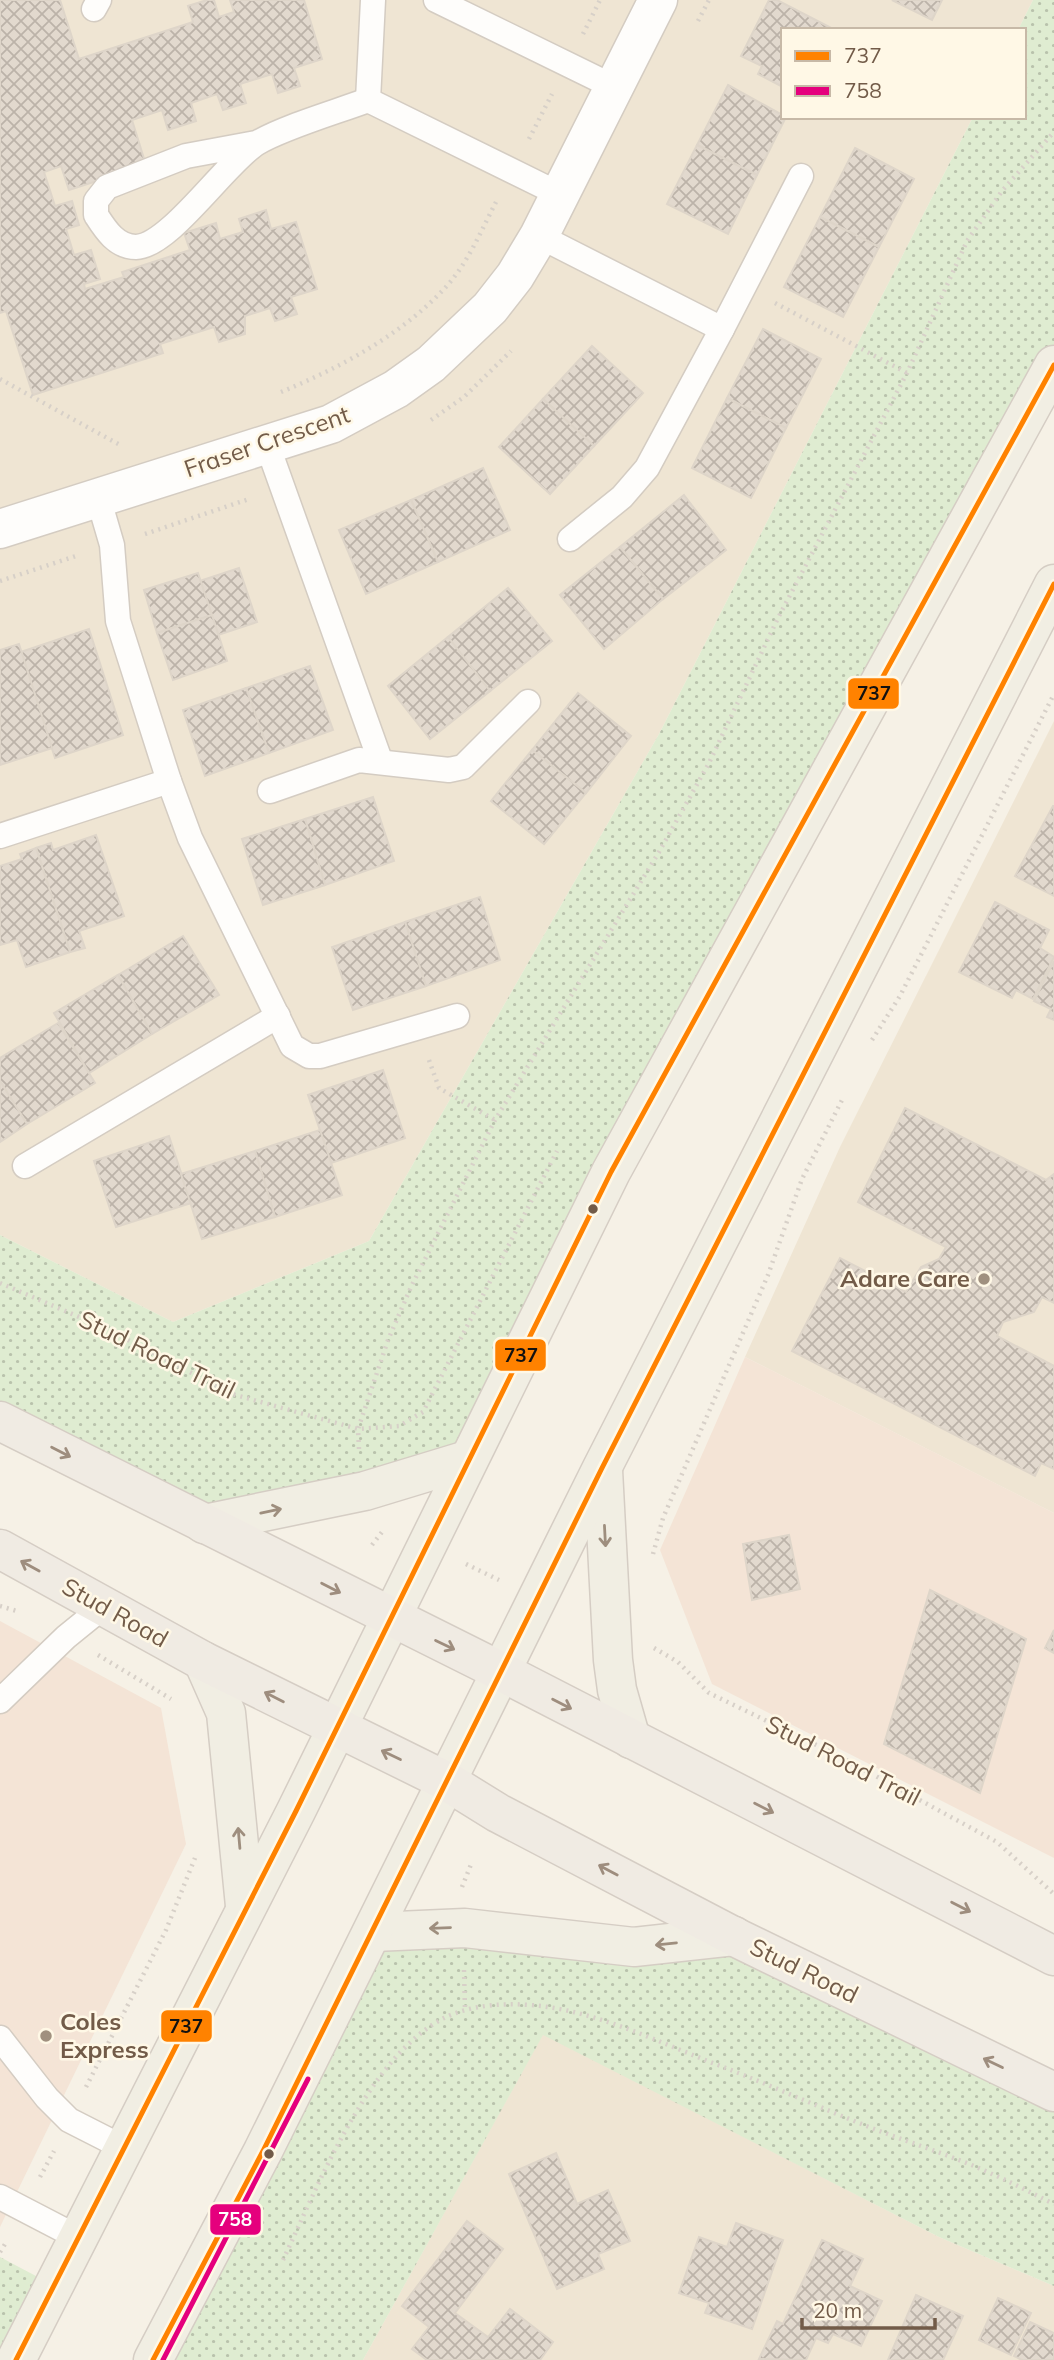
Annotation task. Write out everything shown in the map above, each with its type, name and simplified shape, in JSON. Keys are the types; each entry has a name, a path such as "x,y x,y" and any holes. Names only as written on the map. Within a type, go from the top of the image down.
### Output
{"highway":[{"path":"0,1421 389,1618 502,1672 1054,1956"},
{"name":"Stud Road","path":"0,1549 203,1661 448,1783 498,1813 734,1936 1054,2092"}],"main road":[{"path":"16,2360 245,1906 296,1811 425,1544 630,1137 1054,365"},
{"path":"153,2360 374,1932 602,1468 1054,584"},
{"path":"204,1524 365,1491 467,1460"},
{"path":"602,1468 610,1630 617,1690 631,1739"},
{"path":"203,1661 226,1713 245,1906"},
{"path":"374,1932 465,1928 634,1947 734,1936"}],"street":[{"name":"Fraser Crescent","path":"0,529 342,419 397,388 431,364 490,308 515,276 658,0"}],"lane":[{"path":"368,100 373,0"},
{"path":"436,0 614,87"},
{"path":"256,144 166,230 146,244 130,246 116,240 96,215 96,201 107,187 186,156 256,144 368,100 559,194"},
{"path":"570,539 622,497 661,447 801,176"},
{"path":"538,236 722,329"},
{"path":"267,444 380,760"},
{"path":"98,497 112,545 118,621 169,781 190,838 292,1046 309,1056 419,1029 457,1016"},
{"path":"270,791 347,764 380,760 449,770 463,767 528,702"},
{"path":"0,836 169,781"},
{"path":"25,1166 278,1016"},
{"path":"0,1701 66,1637 103,1607"},
{"path":"0,2038 47,2098 69,2120 124,2148"},
{"path":"0,2197 77,2237"}],"path":[{"path":"578,44 600,0"},
{"path":"524,149 556,87"},
{"path":"358,1429 411,1287 495,1120 659,852 703,774 778,618 907,373 967,241 1002,191 1054,132"},
{"path":"272,395 357,357 444,289 472,246 500,193"},
{"path":"743,287 907,373"},
{"path":"0,379 120,445"},
{"path":"108,449 133,440"},
{"path":"143,534 254,497"},
{"path":"0,580 90,552"},
{"path":"866,1053 900,996 1054,694"},
{"path":"419,1029 439,1088 495,1120"},
{"path":"651,1562 663,1518 768,1275 802,1179 848,1088"},
{"name":"Stud Road Trail","path":"0,1283 105,1328 232,1394 358,1429 399,1426 423,1412 557,1151"},
{"path":"372,1545 386,1525"},
{"path":"425,1544 537,1598"},
{"path":"0,1606 27,1616"},
{"name":"Stud Road Trail","path":"647,1645 669,1655 709,1693 835,1754 998,1842 1054,1894"},
{"path":"100,1657 162,1691 178,1707"},
{"path":"85,2088 166,1930 198,1846"},
{"path":"453,1881 462,1887"},
{"path":"464,1958 465,2010"},
{"path":"283,2260 340,2142 370,2091 424,2031 465,2010 510,2005 548,2007 585,2015 682,2049 860,2123 991,2173 1054,2204"},
{"path":"34,2188 54,2151"}],"shaded area":[{"path":"0,0 1033,0 1019,28 781,28 781,119 972,119 659,734 369,1241 173,1322 0,1235"},
{"path":"1054,721 1054,1513 745,1357 840,1147"},
{"path":"745,1357 1054,1513 1054,1858 712,1684 660,1550"},
{"name":"Coles Express","path":"0,1621 161,1708 186,1844 0,2227"},
{"path":"543,2034 939,2237 1054,2286 1054,2360 363,2360"}],"green space":[{"path":"1033,0 1054,0 1054,365 467,1460 204,1524 0,1421 0,1235 173,1322 369,1241 659,734 972,119 1026,119 1026,28 1019,28"},
{"path":"374,1932 734,1936 1054,2092 1054,2286 939,2237 543,2035 363,2360 153,2360"},
{"path":"0,2257 53,2285 0,2360"}],"building":[{"path":"0,0 60,0 79,59 193,22 188,6 207,0 214,0 219,17 234,12 230,0 304,0 322,59 294,68 300,86 278,93 272,74 240,84 246,103 223,110 217,94 191,103 196,121 168,130 162,110 132,120 146,165 69,190 61,166 44,172 55,206 72,201 79,225 66,229 74,255 91,250 100,279 84,284 85,289 124,277 122,272 190,250 184,233 216,223 220,239 243,232 239,219 266,210 271,229 296,222 317,289 291,297 297,314 275,321 270,308 245,316 245,334 219,342 214,327 160,344 163,353 33,395 6,311 0,313"},
{"path":"769,0 777,0 831,28 781,28 781,86 758,74 762,66 741,56"},
{"path":"892,0 942,0 932,20"},
{"path":"728,85 785,119 757,175 697,145"},
{"path":"697,145 757,175 728,234 667,204"},
{"path":"855,148 914,179 879,247 820,217"},
{"path":"820,217 879,247 843,317 784,287"},
{"path":"763,329 821,359 786,428 727,398"},
{"path":"592,346 643,393 594,446 543,399"},
{"path":"727,398 786,428 751,498 692,468"},
{"path":"543,399 594,446 550,494 499,447"},
{"path":"483,468 510,530 438,562 411,500"},
{"path":"684,495 726,550 663,599 620,547"},
{"path":"411,500 438,562 366,594 339,530"},
{"path":"620,547 663,599 604,649 560,595"},
{"path":"239,568 257,622 218,635 200,581"},
{"path":"198,573 212,615 157,633 144,590"},
{"path":"508,588 552,641 490,691 448,637"},
{"path":"212,615 227,661 173,680 157,633"},
{"path":"89,629 123,735 55,758 21,652"},
{"path":"448,637 490,691 430,739 388,686"},
{"path":"19,644 52,748 0,765 0,650"},
{"path":"310,666 333,730 269,753 246,688"},
{"path":"246,688 269,753 205,776 183,710"},
{"path":"578,693 631,736 586,793 532,750"},
{"path":"532,750 586,793 544,844 491,801"},
{"path":"373,797 394,861 325,885 305,819"},
{"path":"1054,806 1054,896 1015,876"},
{"path":"305,819 325,885 263,905 242,839"},
{"path":"96,835 124,916 79,931 85,948 70,952 36,848 51,843 53,850"},
{"path":"36,848 70,952 26,967 17,940 0,945 0,866 22,859 20,854"},
{"path":"480,897 500,960 426,986 405,922"},
{"path":"995,902 1049,930 1040,948 1054,957 1033,999 1016,990 1012,998 959,972"},
{"path":"405,922 426,986 353,1010 332,947"},
{"path":"183,936 219,995 152,1034 118,975"},
{"path":"1054,961 1054,1020 1047,1017 1051,1009 1034,1001"},
{"path":"118,975 152,1034 89,1073 54,1013"},
{"path":"58,1023 95,1083 27,1124 0,1081 0,1058"},
{"path":"383,1070 405,1138 331,1163 308,1095"},
{"path":"0,1081 27,1124 0,1142"},
{"name":"Adare Care","path":"905,1108 1046,1180 1054,1174 1054,1303 1042,1297 1034,1312 1003,1322 997,1336 1054,1366 1054,1469 1041,1463 1035,1476 792,1351 840,1258 906,1292 921,1267 939,1259 946,1247 858,1202"},
{"path":"320,1130 342,1195 275,1217 255,1151"},
{"path":"169,1136 191,1203 116,1227 94,1161"},
{"path":"255,1151 275,1217 202,1239 181,1174"},
{"path":"789,1535 800,1589 752,1600 743,1544"},
{"path":"930,1590 1026,1639 980,1793 884,1744"},
{"path":"1054,1630 1054,1653 1045,1648"},
{"path":"556,2153 577,2204 608,2190 630,2241 598,2254 604,2269 557,2289 509,2174"},
{"path":"467,2221 503,2249 455,2313 488,2337 510,2309 553,2342 540,2360 427,2360 412,2349 429,2327 402,2306"},
{"path":"736,2223 783,2240 752,2329 705,2313 709,2303 679,2293 699,2237 727,2247"},
{"path":"822,2240 863,2259 850,2286 882,2301 861,2346 833,2334 828,2343 816,2338 806,2360 759,2359 777,2321 783,2324"},
{"path":"916,2295 963,2316 943,2360 888,2360"},
{"path":"998,2298 1031,2313 1011,2355 979,2340"},
{"path":"1030,2322 1054,2333 1054,2360 1022,2360 1014,2356"}],"transit line":[{"name":"737","path":"16,2360 296,1811 611,1172 1054,365"},
{"name":"737","path":"153,2360 263,2151 602,1468 1054,584"},
{"name":"758","path":"163,2360 308,2079"}],"place":[{"name":"Adare Care","path":"984,1279"},
{"name":"Coles Express","path":"46,2036"}]}
